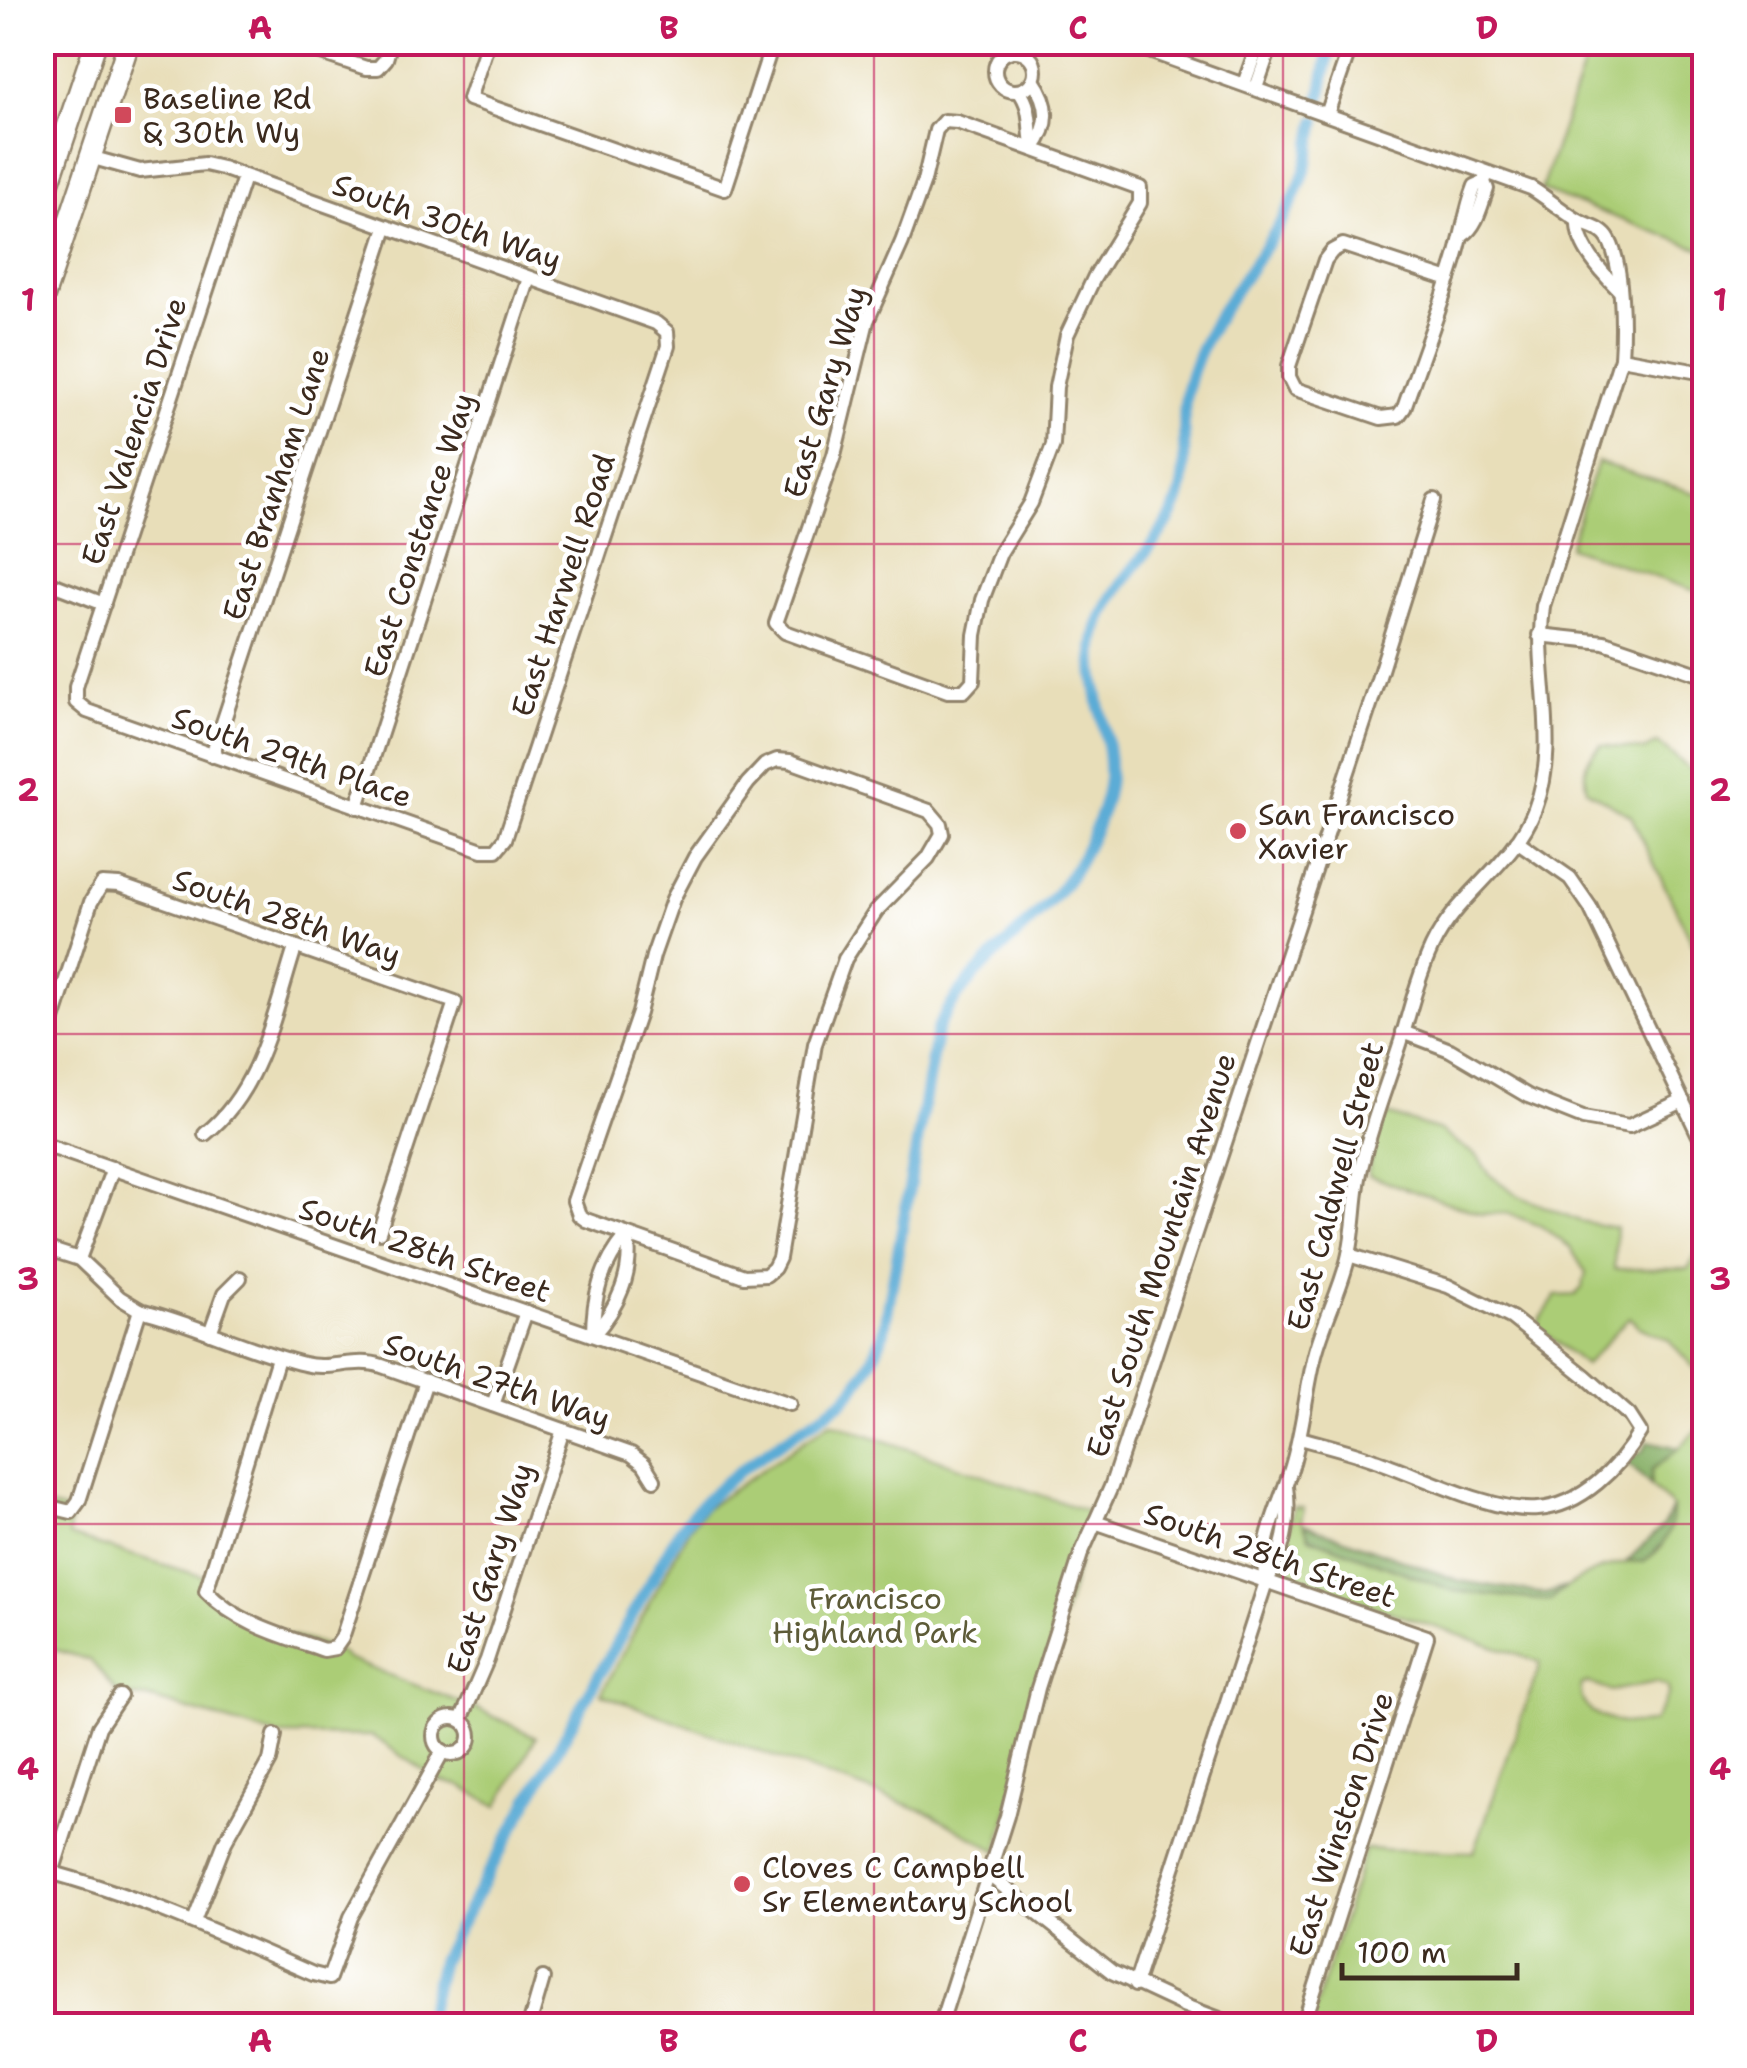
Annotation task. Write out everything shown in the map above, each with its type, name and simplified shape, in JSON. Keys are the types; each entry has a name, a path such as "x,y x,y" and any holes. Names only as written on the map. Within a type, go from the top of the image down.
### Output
{"main road":[{"path":"42,203 52,147 96,42"},
{"path":"42,302 129,42"},
{"path":"52,147 90,157"}],"street":[{"path":"288,42 366,68 378,68 391,42"},
{"path":"488,42 469,99 725,189 773,42"},
{"path":"1124,42 1322,112 1485,177 1531,188 1578,222 1591,224 1609,238 1612,250 1594,257"},
{"path":"1322,112 1352,42"},
{"path":"1250,86 1267,43"},
{"path":"1023,48 1033,63 1033,80 1041,92 1048,121 1046,132 1033,148 1030,113 1019,91 1001,86 995,68 1007,53 1023,48"},
{"path":"1019,91 1033,80"},
{"name":"East Gary Way","path":"944,121 957,122 1033,148 1140,188 1140,202 1094,278 1067,335 1056,386 1053,444 1031,503 1000,552 982,600 975,634 973,681 964,691 948,691 785,632 776,623 834,455 867,321 902,242 924,181 936,130 944,121"},
{"path":"42,136 52,147"},
{"name":"South 30th Way","path":"90,157 140,171 205,164 656,323 667,332"},
{"name":"East Valencia Drive","path":"76,702 76,688 244,176"},
{"path":"1449,280 1344,245 1332,251 1289,366 1295,389 1380,418 1398,416 1449,280 1463,234 1462,224 1471,214 1475,186 1485,177"},
{"path":"1578,222 1578,234 1601,272 1618,290"},
{"name":"East Branham Lane","path":"212,756 386,228"},
{"name":"East Caldwell Street","path":"1136,1985 1266,1582 1262,1562 1280,1517 1289,1506 1286,1488 1316,1354 1349,1255 1361,1167 1430,950 1444,924 1517,841 1534,811 1544,778 1548,756 1539,636 1544,606 1621,358 1624,323 1612,250"},
{"name":"East Constance Way","path":"357,807 530,278"},
{"name":"East Harwell Road","path":"496,850 506,838 668,346 667,332"},
{"path":"1621,358 1704,373"},
{"name":"East South Mountain Avenue","path":"940,2026 989,1875 1013,1794 1028,1720 1081,1554 1111,1487 1434,500"},
{"path":"44,583 104,604"},
{"path":"1539,636 1604,642 1704,676"},
{"name":"South 29th Place","path":"76,702 86,711 212,756 482,850 496,850"},
{"path":"790,761 929,811 940,824 940,843 876,912 840,972 819,1028 779,1258 774,1268 766,1274 744,1276 627,1235 586,1220 576,1209 576,1191 639,1013 653,956 674,899 695,857 748,782 765,764 790,761"},
{"path":"1517,841 1570,878 1590,908 1704,1146"},
{"name":"South 28th Way","path":"42,1054 91,902 102,884 119,885 455,1002 379,1232"},
{"path":"205,1134 235,1106 248,1084 295,948"},
{"path":"1403,1032 1450,1050 1528,1096 1583,1118 1629,1126 1683,1102"},
{"name":"South 28th Street","path":"42,1144 790,1404"},
{"path":"79,1260 113,1168"},
{"path":"592,1335 598,1283 612,1252 627,1235"},
{"path":"592,1335 606,1321 622,1290 630,1254 627,1235"},
{"name":"South 27th Way","path":"42,1247 79,1260 120,1298 140,1310 310,1366 370,1362 631,1454 644,1464 654,1480"},
{"path":"1300,1438 1371,1458 1511,1507 1538,1509 1564,1503 1598,1483 1629,1451 1640,1432 1629,1416 1585,1376 1512,1318 1448,1286 1349,1255"},
{"path":"210,1333 224,1294 240,1278"},
{"path":"598,1283 622,1290"},
{"path":"42,1505 70,1512 79,1501 140,1310"},
{"path":"493,1405 526,1312"},
{"path":"278,1358 206,1591 257,1627 324,1650 335,1648 342,1638 426,1381"},
{"name":"East Gary Way","path":"461,1720 487,1660 562,1430"},
{"name":"South 28th Street","path":"1095,1522 1427,1637"},
{"name":"East Winston Drive","path":"1303,2026 1427,1637"},
{"path":"120,1696 99,1727 48,1872 194,1921 225,1842 270,1760 274,1734"},
{"name":"East Gary Way","path":"450,1718 461,1720 470,1735 466,1746 457,1753 443,1751 435,1741 437,1726 450,1718"},
{"name":"East Gary Way","path":"194,1921 329,1978 352,1917 443,1751"},
{"path":"989,1875 1112,1972 1238,2026"},
{"path":"529,2026 543,1978"}],"green space":[{"path":"1591,43 1704,43 1704,250 1541,190"},
{"path":"1597,462 1704,496 1704,594 1569,547"},
{"path":"1658,743 1704,781 1704,967 1631,816 1587,790 1586,765 1601,745 1644,750"},
{"path":"1386,1114 1440,1131 1478,1157 1490,1175 1519,1196 1580,1221 1616,1228 1614,1269 1688,1269 1704,1236 1704,1379 1669,1340 1639,1327 1629,1317 1585,1365 1536,1326 1556,1296 1575,1295 1582,1288 1586,1273 1570,1247 1541,1226 1507,1213 1482,1214 1368,1176 1372,1145"},
{"name":"Francisco Highland Park","path":"831,1422 1098,1515 1081,1554 997,1851 930,1813 601,1694 689,1529 705,1509"},
{"path":"1704,1422 1704,2025 1310,2025 1365,1849 1474,1852 1541,1662 1287,1578 1281,1570 1294,1507 1304,1508 1301,1519 1309,1537 1454,1591 1550,1601 1581,1578 1619,1564 1644,1562 1662,1547 1672,1507 1650,1485 1652,1470","holes":["1657,1682 1668,1687 1669,1694 1653,1722 1643,1724 1605,1719 1586,1706 1581,1696 1582,1685 1589,1683 1611,1691"]},
{"path":"1648,1441 1679,1448 1652,1470 1650,1485 1627,1462 1643,1451"},
{"path":"42,1505 71,1512 69,1536 208,1578 206,1591 257,1627 335,1648 347,1659 480,1710 536,1737 498,1806 458,1785 440,1781 372,1736 275,1735 148,1698 120,1696 90,1660 43,1646"},
{"path":"1672,1507 1671,1524 1662,1544 1644,1562 1627,1561 1663,1526"},
{"path":"1304,1524 1460,1581 1546,1594 1565,1587 1550,1601 1454,1591 1309,1537"}],"waterway":[{"path":"1320,100 1331,42"},
{"path":"425,2026 441,1961 453,1937 678,1533 733,1476 843,1401 876,1351 884,1331 937,1030 986,963 1063,885 1098,822 1109,777 1094,664 1098,627 1114,595 1176,506 1183,477 1185,400 1197,358 1223,308 1287,212 1305,171 1316,121"}],"place":[{"name":"Baseline Rd & 30th Wy","path":"123,115"},
{"name":"San Francisco Xavier","path":"1238,831"},
{"name":"Cloves C Campbell Sr Elementary School","path":"742,1884"}]}
